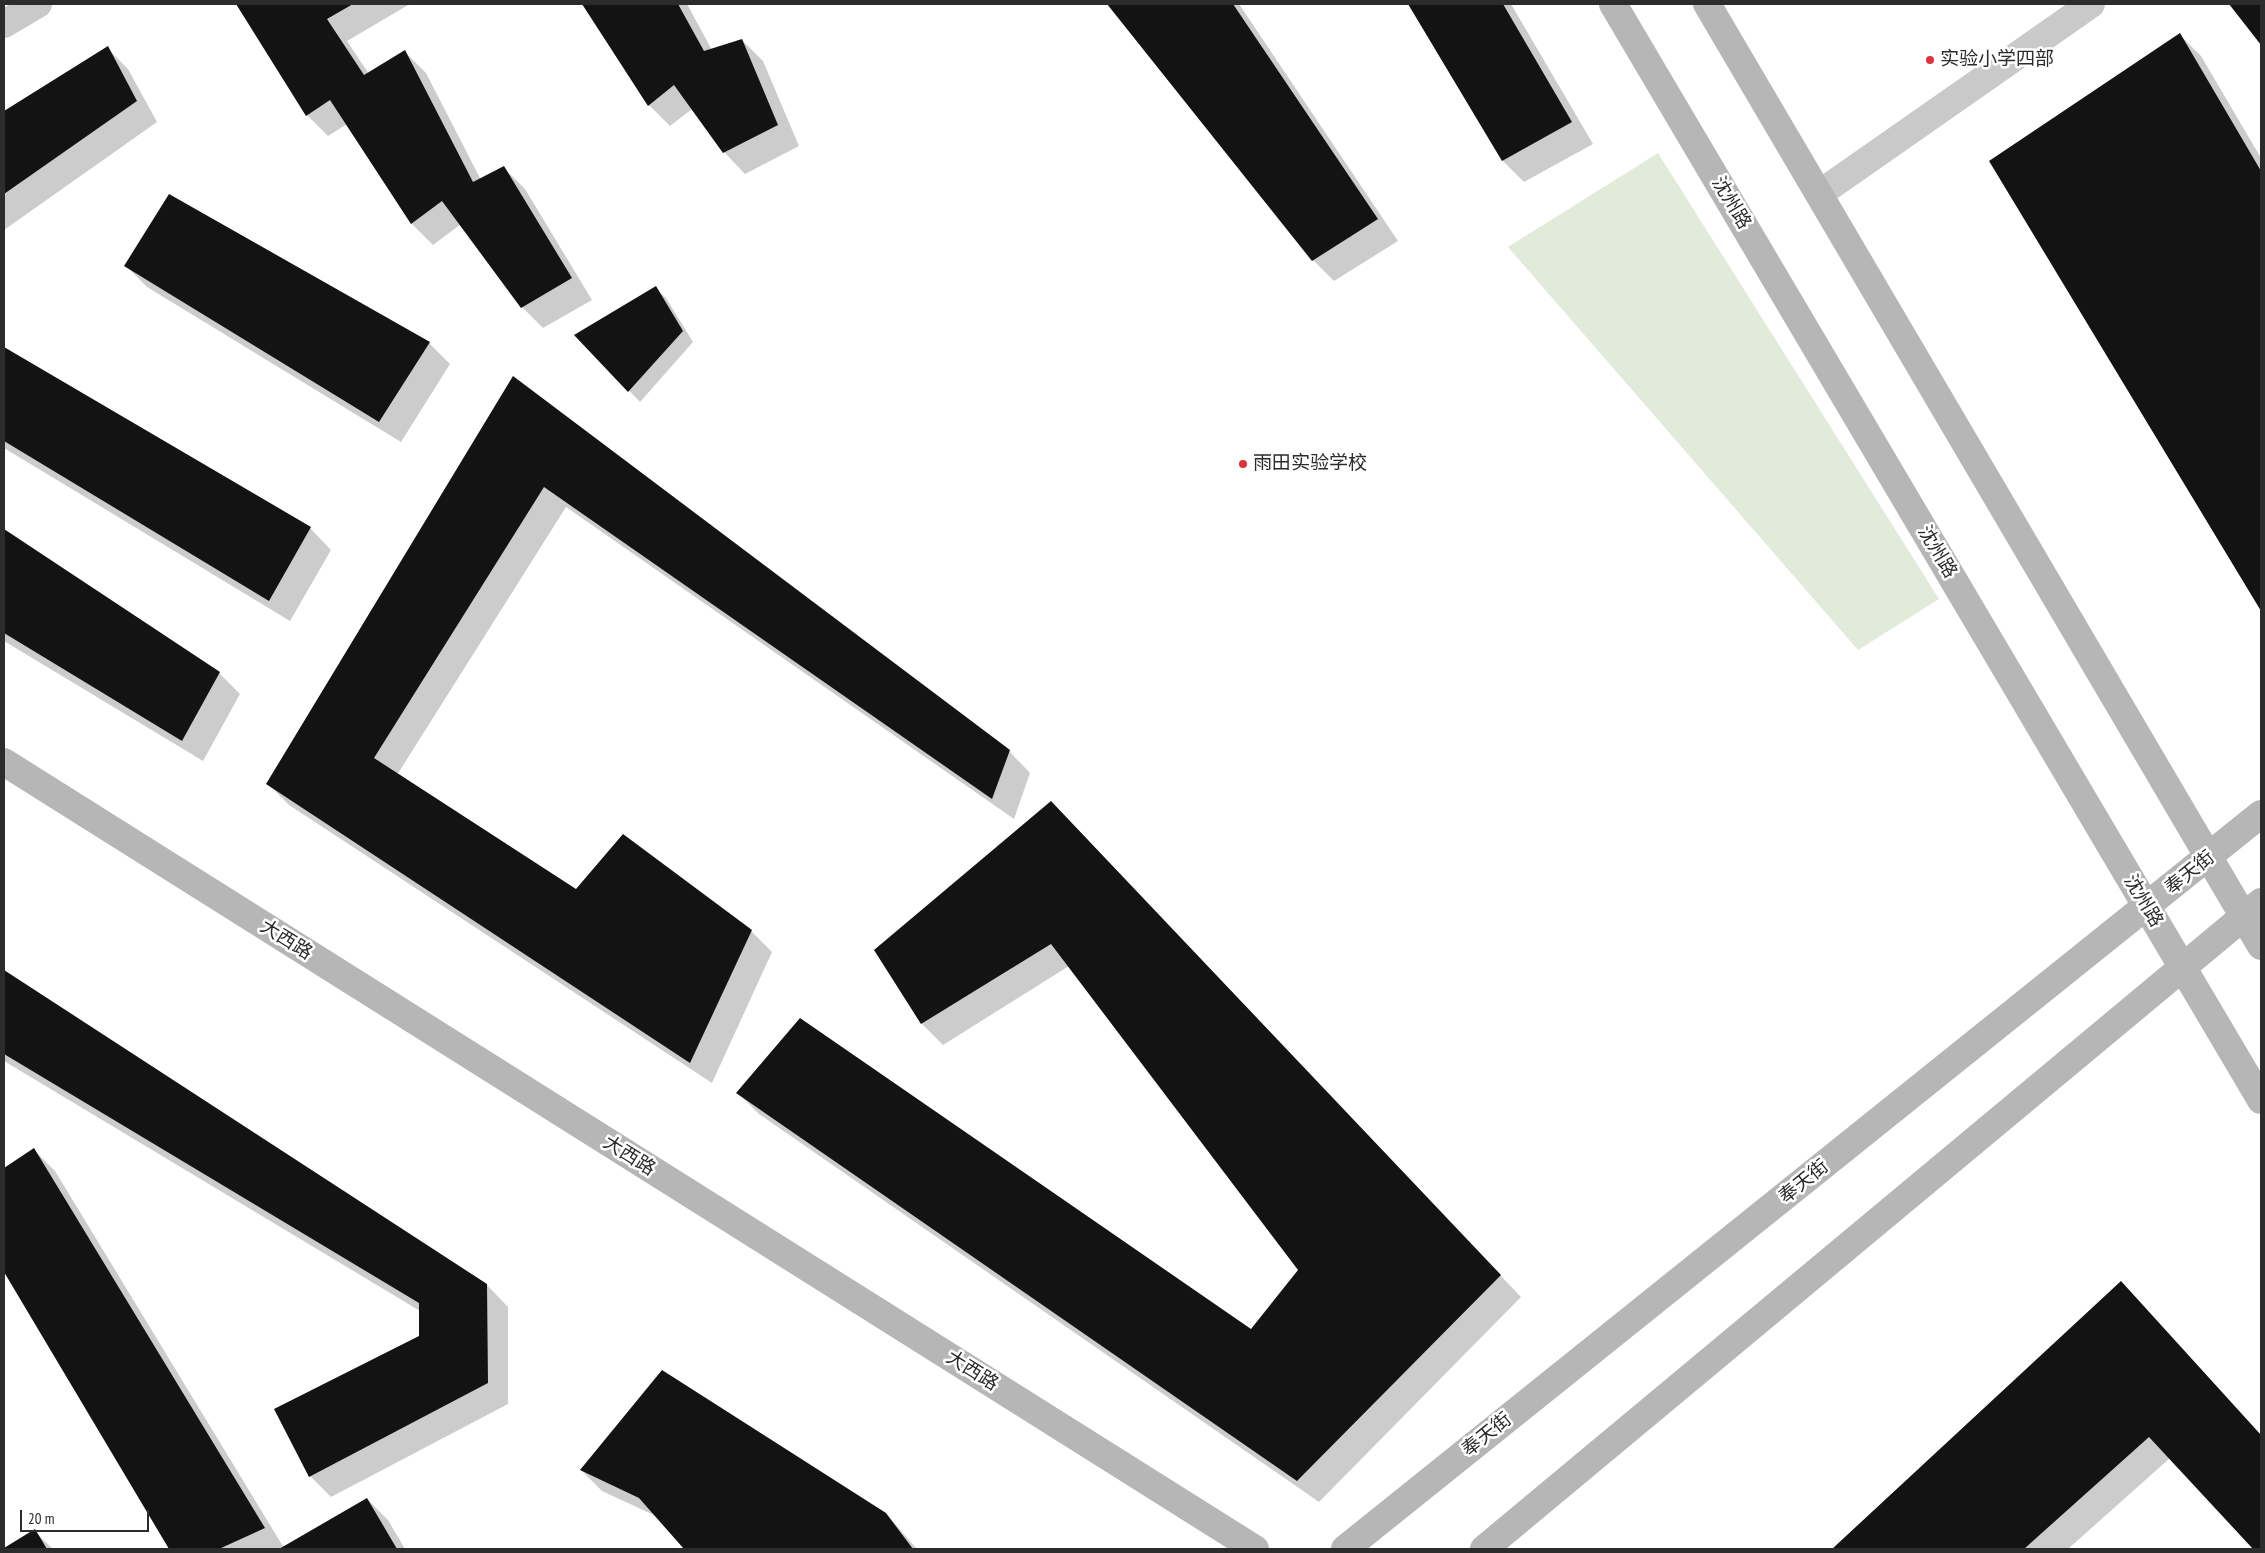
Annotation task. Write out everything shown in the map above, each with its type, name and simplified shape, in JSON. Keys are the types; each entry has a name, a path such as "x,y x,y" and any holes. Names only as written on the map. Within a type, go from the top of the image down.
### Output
{"main road":[{"name":"沈州路","path":"1613,4 2261,1100"},
{"path":"1707,4 2209,857 2253,909 2261,946"},
{"name":"大西路","path":"4,762 1255,1549"},
{"name":"奉天街","path":"1345,1549 2147,908 2261,814"},
{"path":"1484,1549 2253,909"}],"street":[{"path":"4,24 38,4"},
{"path":"1819,194 2091,4"}],"green space":[{"path":"1658,153 1939,599 1858,650 1508,247"}],"building":[{"path":"236,4 353,4 327,19 364,75 405,50 473,182 504,166 572,278 521,308 442,201 411,224 330,100 306,116"},
{"path":"582,4 678,4 704,51 742,39 778,125 723,153 674,85 648,106"},
{"path":"1107,4 1233,4 1378,219 1312,261"},
{"path":"1408,4 1503,4 1572,122 1502,161"},
{"path":"2229,4 2261,4 2261,45"},
{"path":"2180,33 2261,171 2261,611 1989,161"},
{"path":"108,46 137,101 4,194 4,111"},
{"path":"169,194 430,342 379,422 124,266"},
{"path":"656,286 683,331 628,392 574,335"},
{"path":"4,347 311,527 269,601 4,441"},
{"path":"513,376 1010,750 992,799 544,487 374,758 576,889 623,834 752,930 690,1063 266,784"},
{"path":"4,529 220,672 182,741 4,633"},
{"path":"1051,801 1501,1275 1297,1481 736,1093 800,1018 1251,1329 1298,1270 1051,944 921,1024 874,950"},
{"path":"4,970 487,1284 488,1383 309,1477 274,1409 419,1336 419,1303 4,1054"},
{"path":"34,1148 265,1528 219,1549 169,1549 4,1272 4,1168"},
{"path":"2121,1281 2261,1435 2261,1549 2253,1549 2149,1437 2024,1549 1832,1549"},
{"path":"662,1370 886,1513 913,1549 684,1549 639,1498 580,1470"},
{"path":"367,1498 397,1549 279,1549"},
{"path":"35,1529 47,1549 4,1549 4,1548"}],"place":[{"name":"实验小学四部","path":"1930,60"},
{"name":"雨田实验学校","path":"1243,464"}]}
